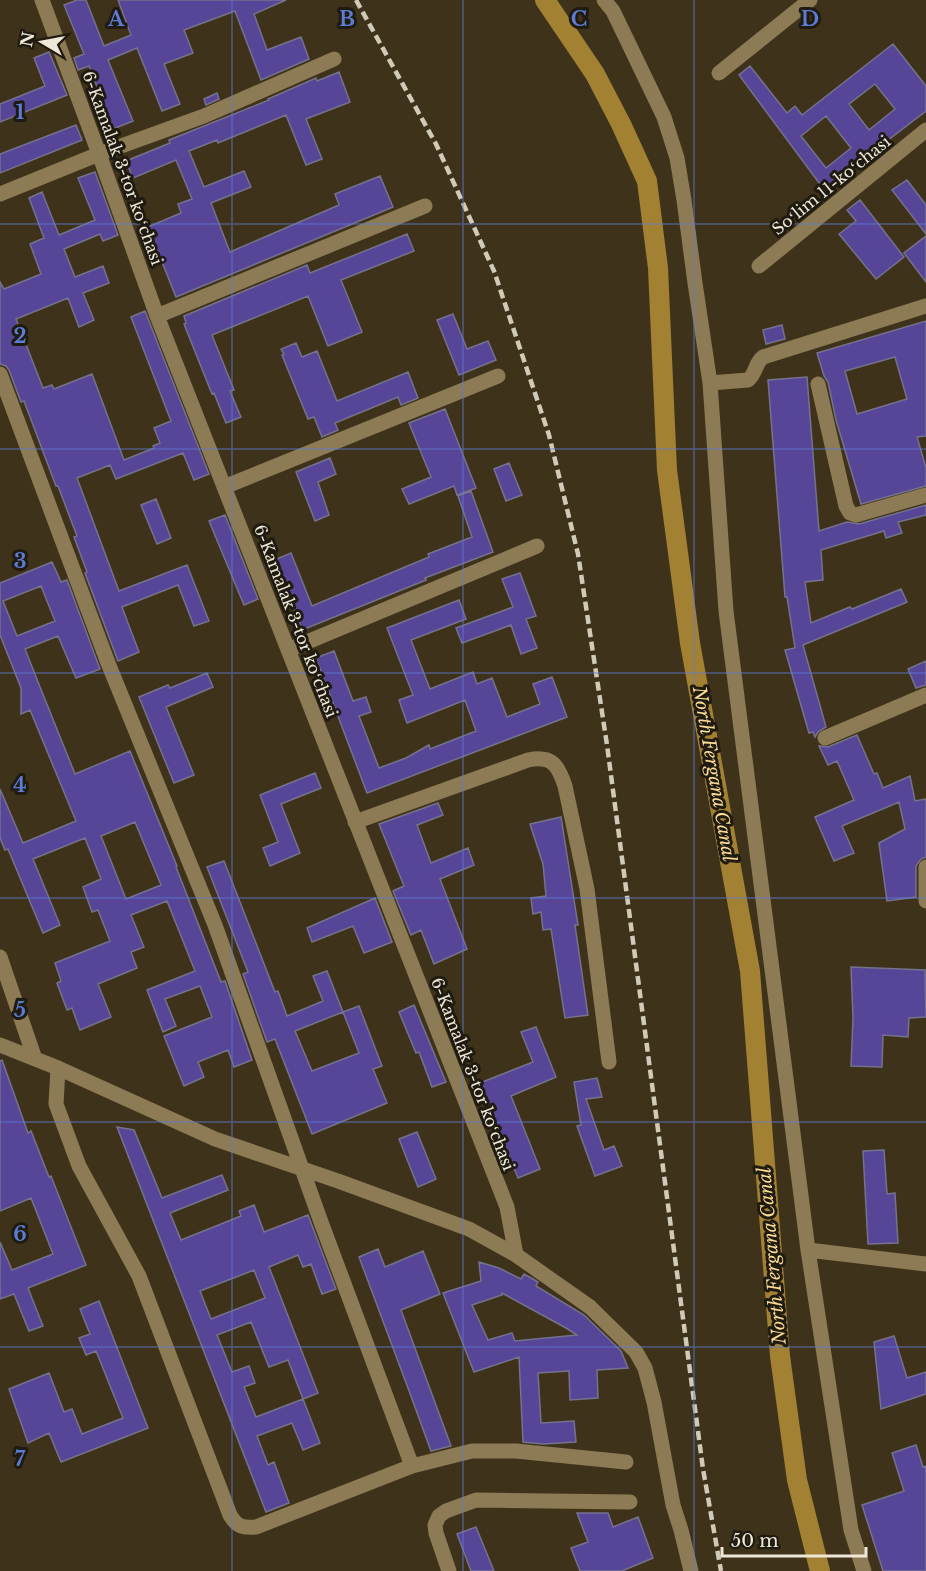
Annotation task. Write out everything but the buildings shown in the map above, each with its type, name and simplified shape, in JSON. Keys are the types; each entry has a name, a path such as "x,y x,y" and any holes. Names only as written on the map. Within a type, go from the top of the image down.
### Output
{"street":[{"name":"6-Kamalak 3-tor koʻchasi","path":"42,0 157,316 507,1207 516,1256"},
{"path":"604,0 613,11 664,117 677,158 710,383 726,611 808,1250 851,1530 864,1571"},
{"path":"719,74 810,0"},
{"path":"0,194 99,154 204,116 333,59"},
{"name":"Soʻlim 11-koʻchasi","path":"759,267 926,130"},
{"path":"157,316 424,206"},
{"path":"710,383 748,380 753,377 758,361 763,357 926,306"},
{"path":"0,374 108,663 214,925 412,1466"},
{"path":"224,487 498,376"},
{"path":"818,384 846,506 850,513 856,515 926,495"},
{"path":"288,650 537,546"},
{"path":"825,738 926,695"},
{"path":"355,822 528,760 538,758 555,763 560,769 586,889 609,1062"},
{"path":"926,867 926,901"},
{"path":"0,957 35,1059"},
{"path":"0,1045 58,1068 215,1139 469,1230 516,1256 590,1307 636,1352 650,1382 673,1504 691,1571"},
{"path":"58,1068 56,1104 79,1166 139,1276 230,1515 236,1525 244,1528 256,1527 412,1466 471,1451 516,1451 626,1462"},
{"path":"808,1250 926,1264"},
{"path":"449,1571 435,1525 439,1516 446,1511 476,1500 630,1502"}],"waterway":[{"name":"North Fergana Canal","path":"545,0 595,74 647,181 658,268 667,470 690,643 750,971 780,1356 797,1480 820,1571"}],"railway":[{"path":"356,0 436,144 494,271 549,435 578,554 607,745 703,1469 721,1571"}]}
